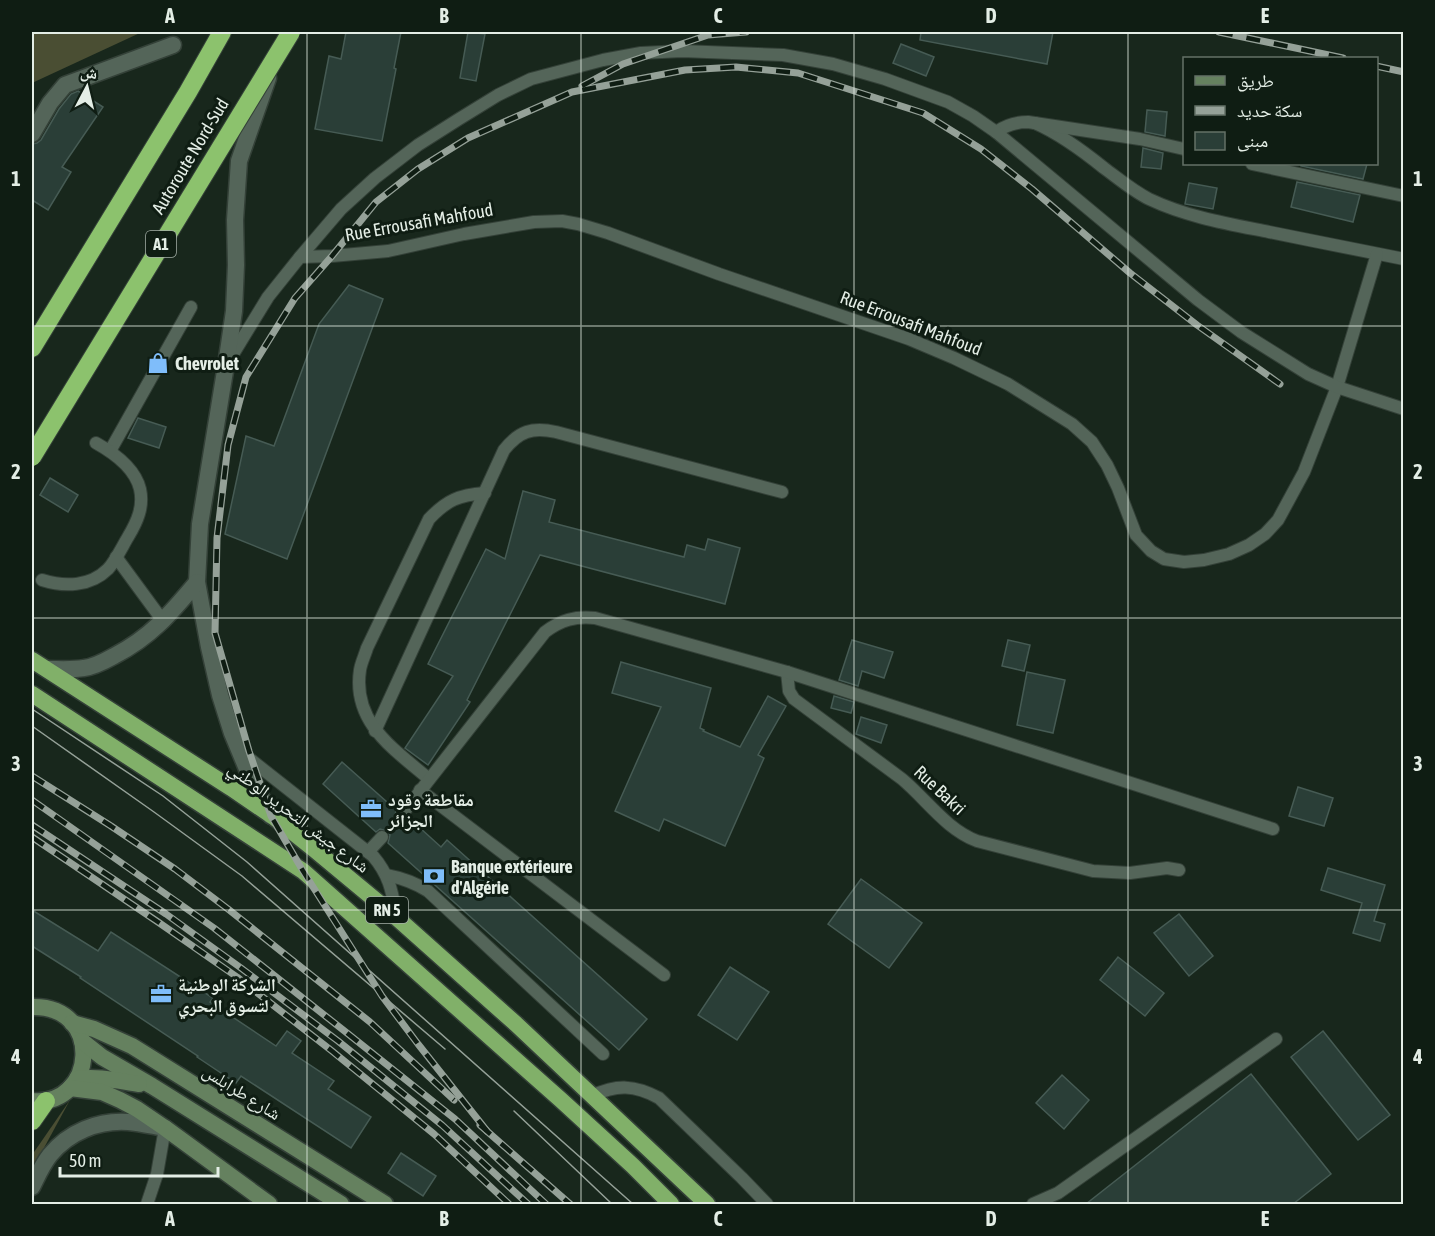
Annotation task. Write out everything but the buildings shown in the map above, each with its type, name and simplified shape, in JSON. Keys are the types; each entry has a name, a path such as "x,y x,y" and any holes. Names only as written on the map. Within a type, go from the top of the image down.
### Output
{"highway":[{"name":"Autoroute Nord-Sud","path":"32,348 222,32"},
{"name":"Autoroute Nord-Sud","path":"32,457 291,32"},
{"name":"شارع جيش التحرير الوطني","path":"32,660 231,788 287,828 397,918 516,1024 707,1204"},
{"name":"RN 5","path":"32,694 303,871 561,1100 671,1204"},
{"path":"271,850 287,828"},
{"path":"32,1121 39,1101"}],"main road":[{"name":"شارع طرابلس","path":"32,1006 58,1012 72,1023 94,1029 132,1046 385,1204"},
{"path":"72,1023 82,1041 83,1060 73,1084"},
{"path":"82,1041 102,1058 152,1086 341,1204"},
{"path":"39,1101 59,1096 73,1084 88,1078 112,1079 152,1086"},
{"path":"73,1084 120,1100 165,1128 269,1204"}],"street":[{"path":"226,365 234,311 235,220 239,161 284,32"},
{"path":"32,134 50,103 65,85 173,45"},
{"name":"Rue Errousafi Mahfoud","path":"226,365 200,524 197,582 208,647 232,733 271,816"},
{"path":"47,669 85,668 127,650 163,621 197,582"},
{"path":"32,1187 49,1157 76,1133 110,1122 128,1122 165,1128"}],"lane":[{"name":"Rue Errousafi Mahfoud","path":"226,365 263,304 341,209 375,178 418,145 498,95 531,79 603,60 641,53 682,51 783,55 833,64 885,79 948,102 996,132 1213,312 1248,337 1308,374 1337,387 1404,409"},
{"path":"996,132 1015,123 1035,123 1140,139 1183,149"},
{"path":"1035,123 1072,144 1128,187 1170,208 1210,219 1404,258"},
{"path":"1257,165 1404,196"},
{"name":"Rue Errousafi Mahfoud","path":"300,257 388,250 542,221 562,221 608,233 718,274 909,339 1008,384 1072,424 1092,442 1118,488 1136,535 1151,551 1164,559 1184,562 1228,554 1249,545 1272,527 1304,472 1337,387"},
{"path":"1337,387 1377,254"},
{"path":"110,451 191,307"},
{"path":"375,731 504,450 521,434 544,429 782,492"},
{"path":"42,580 69,585 96,577 108,569 139,516 142,502 140,488 134,474 110,451 96,443"},
{"path":"429,779 375,731 364,712 359,691 360,669 367,648 429,519 440,507 454,499 468,494 484,494"},
{"path":"116,557 163,621"},
{"path":"403,813 536,642 556,624 582,617 596,618 787,672 1273,829"},
{"name":"Rue Bakri","path":"787,672 789,691 794,699 902,779 949,825 966,837 1093,871 1130,873 1167,868 1179,870"},
{"path":"240,751 368,852 386,875 397,918"},
{"path":"420,790 664,975"},
{"path":"368,852 381,837"},
{"path":"386,875 415,883 428,891 603,1054"},
{"path":"1033,1204 1058,1192 1276,1040"},
{"path":"592,1096 618,1087 639,1089 659,1098 767,1204"},
{"path":"147,1204 157,1174 165,1128"}],"green space":[{"path":"32,32 142,32 32,83"},
{"path":"70,1100 32,1170 32,1155"}],"tram line":[{"path":"32,709 163,796 247,862 633,1204"},
{"path":"32,726 242,876 445,1049"},
{"path":"514,1111 612,1204"}],"railway":[{"path":"582,86 623,64 708,35 746,32"},
{"path":"1219,32 1338,57"},
{"path":"1378,66 1404,72"},
{"path":"487,1131 382,996 271,816 249,751 215,633 217,538 228,445 246,377 295,298 376,202 418,169 468,138 572,92 685,70 736,67 798,73 923,113 981,149 1032,189 1130,273 1197,325 1280,384"},
{"path":"32,776 175,869 228,909 370,1022 454,1100"},
{"path":"32,800 214,928 455,1119 546,1204"},
{"path":"32,825 166,914 338,1041 442,1125 528,1204"},
{"path":"32,837 237,977 434,1134 509,1204"},
{"path":"480,1125 570,1204"}],"place":[{"name":"Chevrolet","path":"158,363"},
{"name":"مقاطعة وقود الجزائر","path":"371,809"},
{"name":"Banque extérieure d'Algérie","path":"434,876"},
{"name":"الشركة الوطنية لتسوق البحري","path":"161,994"}]}
